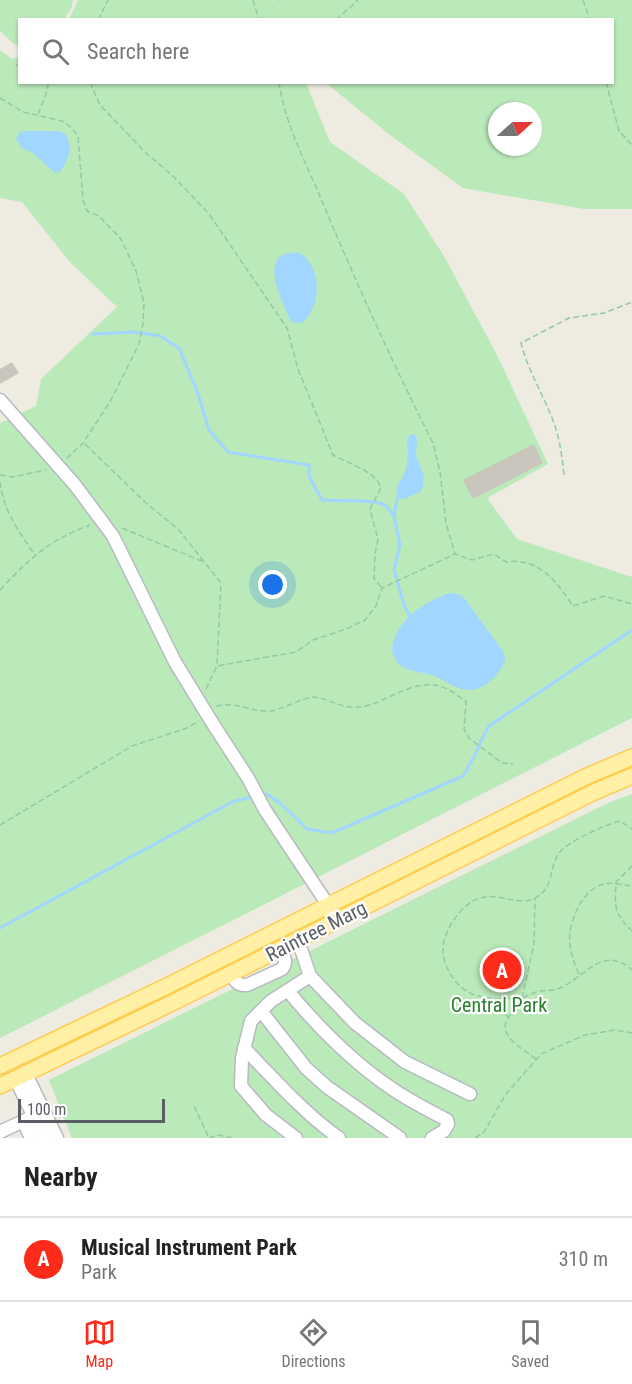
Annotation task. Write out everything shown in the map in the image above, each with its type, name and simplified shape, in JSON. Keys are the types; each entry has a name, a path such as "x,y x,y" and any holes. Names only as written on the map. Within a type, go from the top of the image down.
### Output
{"main road":[{"name":"Raintree Marg","path":"0,1066 167,986 585,777 632,757"},
{"name":"Raintree Marg","path":"0,1086 231,974 592,793 632,776"}],"street":[{"path":"0,400 59,466 113,536 175,662 248,778 265,810 328,905 333,922"},
{"path":"298,940 310,976 355,1023 405,1062 470,1094"},
{"path":"296,1138 266,1115 241,1086 240,1081 244,1048 251,1021 271,1002 310,976"},
{"path":"288,990 315,1023 354,1061 393,1090 447,1120 448,1124 444,1131 432,1138"},
{"path":"261,1011 306,1068 327,1087 400,1138"},
{"path":"244,1048 293,1098 339,1138"},
{"path":"20,1075 31,1138"},
{"path":"20,1075 57,1138"},
{"path":"0,1132 28,1118"},
{"path":"28,1118 44,1138"}],"path":[{"path":"99,18 108,0"},
{"path":"253,0 258,18"},
{"path":"338,18 358,0"},
{"path":"583,0 590,18"},
{"path":"37,115 48,84"},
{"path":"91,84 100,105 209,214 287,328 298,369 333,455 364,471 379,483 381,488 370,509 378,539 374,578 382,588"},
{"path":"279,84 282,100 298,145 342,250 433,443 440,472 446,523 455,554"},
{"path":"607,84 619,131 632,145"},
{"path":"0,98 23,112 62,121 72,128 78,137 83,200 87,211 99,216 121,239 135,271 144,303 139,344 111,400 83,443 59,466 12,477 0,475"},
{"path":"564,475 561,446 554,421 525,358 521,343 569,318 604,313 632,302"},
{"path":"83,443 147,504 178,529 221,583 217,666 207,683 204,711"},
{"path":"0,482 2,495 14,525 35,555"},
{"path":"0,590 42,549 102,521"},
{"path":"122,528 205,562"},
{"path":"217,666 296,652 313,640 346,629 365,620 376,606 382,588 455,554 472,560 494,554 506,562 517,560 540,567 555,580 573,606 604,596 632,604"},
{"path":"0,825 132,746 187,728 204,711 228,703 268,711 289,707 311,697 329,699 342,707 360,707 417,686 435,685 456,694 466,702 464,729 469,738 502,763 513,764"},
{"path":"632,829 620,821 606,825 568,846 559,854 551,879 543,892 535,898 524,902 486,895 472,901 459,912 445,938 443,948 445,964 454,979 470,993 492,999 522,998 535,992 560,988 599,963 619,962 632,970"},
{"path":"632,866 624,872 616,885 615,907 620,919 632,931"},
{"path":"579,974 572,959 570,933 578,906 592,889 605,883 632,886"},
{"path":"535,898 534,944 522,998 505,1026 507,1034 517,1045 536,1059"},
{"path":"492,999 508,1018"},
{"path":"475,1138 484,1132 506,1094 541,1054 585,1035 614,1030 632,1033"},
{"path":"194,1106 208,1138 218,1135 233,1138"}],"green space":[{"path":"0,0 73,0 71,9 65,18 18,18 18,46 0,31"},
{"path":"78,0 273,0 275,4 274,0 632,0 632,209 584,209 463,188 390,135 327,84 614,84 614,18 69,18"},
{"path":"0,50 12,59 18,57 18,84 306,84 330,142 404,194 444,256 498,357 548,464 487,498 517,539 632,577 632,718 0,1038 0,423 36,406 41,379 117,307 69,261 22,202 0,198"},
{"name":"Central Park","path":"632,794 632,1138 72,1138 49,1080 608,803"}],"water":[{"path":"59,131 66,134 69,153 61,171 55,173 33,153 22,148 16,139 19,133"},
{"path":"298,252 312,267 317,286 316,297 309,316 302,323 294,323 290,320 276,285 275,267 278,259 284,254"},
{"path":"414,433 417,439 416,456 424,476 422,491 404,499 397,498 397,487 407,465 407,438"},
{"path":"450,593 459,594 465,599 506,659 491,680 474,689 460,688 434,676 407,669 396,660 393,653 395,637 411,615 429,602"}],"building":[{"path":"12,362 19,373 0,384 0,369"},
{"path":"534,444 543,463 473,499 463,480"}],"waterway":[{"path":"93,334 135,332 160,336 179,348 197,391 209,430 228,452 309,465 309,476 322,500 380,503 387,507 394,516 397,498"},
{"path":"394,516 400,545 394,570 404,605 410,617"},
{"path":"262,795 267,794 280,803 307,829 332,833 463,776 489,726 632,630"},
{"path":"0,928 234,801 253,797"}],"place":[{"name":"Musical Instrument Park","path":"502,970"}]}
